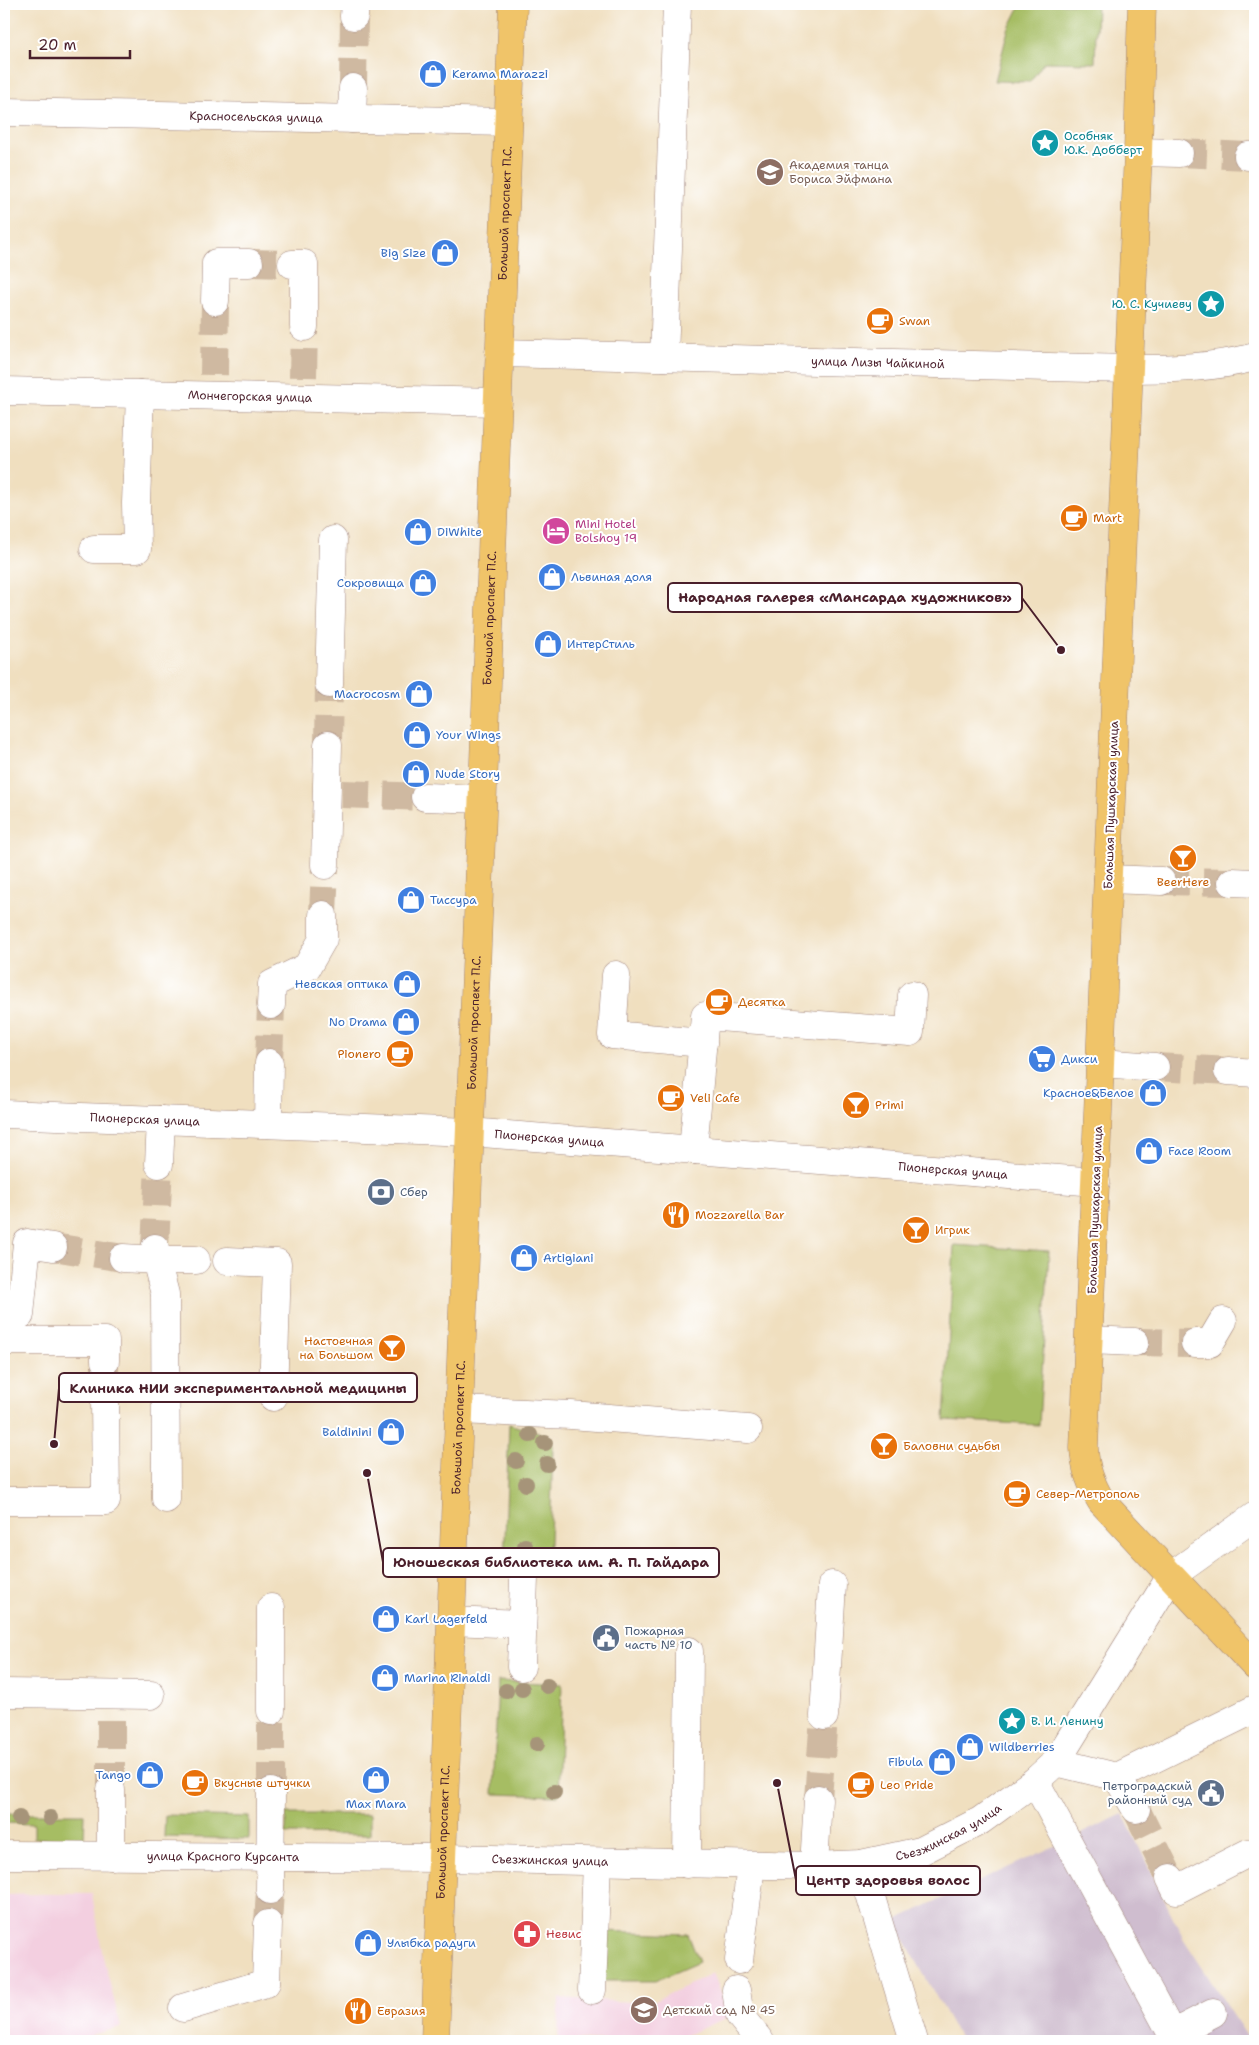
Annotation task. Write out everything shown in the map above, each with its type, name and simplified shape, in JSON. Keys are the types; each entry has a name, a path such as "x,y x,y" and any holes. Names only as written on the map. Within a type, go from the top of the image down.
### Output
{"main road":[{"name":"Большой проспект П.С.","path":"435,2041 513,4"},
{"name":"Большая Пушкарская улица","path":"1142,4 1138,152 1084,1448 1085,1464 1090,1482 1101,1501 1255,1666"}],"street":[{"path":"664,357 677,4"},
{"path":"352,119 353,88"},
{"name":"Красносельская улица","path":"4,112 508,122"},
{"path":"1138,152 1179,153"},
{"path":"215,301 216,263 249,263"},
{"path":"292,264 304,264 304,327"},
{"name":"улица Лизы Чайкиной","path":"499,353 1129,369 1170,369 1222,364 1255,357"},
{"name":"Мончегорская улица","path":"4,391 140,394 214,385 303,387 498,402"},
{"path":"94,549 137,548 136,503 140,394"},
{"path":"329,684 333,540"},
{"path":"325,865 334,794 328,745"},
{"path":"425,797 482,799"},
{"path":"1108,879 1161,881"},
{"path":"271,1005 272,984 306,967 323,939 323,915"},
{"path":"616,975 612,1035 703,1043"},
{"path":"693,1150 705,1016 910,1032 912,995"},
{"path":"268,1124 269,1063"},
{"path":"1101,1063 1155,1067"},
{"path":"1228,1071 1255,1073"},
{"name":"Пионерская улица","path":"4,1114 470,1132 1096,1182"},
{"path":"159,1164 161,1120"},
{"path":"4,1321 20,1315 27,1243 53,1247"},
{"path":"123,1258 155,1254 196,1260"},
{"path":"155,1254 165,1294 166,1499"},
{"path":"227,1261 277,1263 273,1397"},
{"path":"1195,1343 1210,1343 1223,1321"},
{"path":"1089,1340 1135,1342"},
{"path":"4,1341 104,1341 105,1361"},
{"path":"4,1500 106,1501 106,1400"},
{"path":"459,1410 571,1415 748,1430"},
{"name":"Съезжинская улица","path":"442,1858 814,1866 861,1864 921,1851 980,1821 1035,1781 1056,1762 1170,1576 1255,1516"},
{"path":"521,1667 524,1578"},
{"path":"824,1716 832,1585"},
{"path":"271,1608 271,1712"},
{"path":"452,1621 522,1624"},
{"path":"687,1864 689,1651"},
{"path":"4,1693 111,1702 151,1695"},
{"path":"1056,1762 1117,1777 1255,1709"},
{"path":"1117,1777 1136,1809"},
{"path":"1035,1781 1172,2034 1213,2013"},
{"path":"110,1856 111,1790"},
{"path":"270,1890 271,1792"},
{"path":"814,1866 818,1799"},
{"path":"1170,1878 1176,1890 1248,1853"},
{"name":"улица Красного Курсанта","path":"4,1856 442,1858"},
{"path":"592,1990 597,1862"},
{"path":"861,1864 914,2041"},
{"path":"739,1960 751,1866"},
{"path":"183,2008 266,1983 268,1924"},
{"path":"736,1990 740,2016 760,2041"}],"shaded area":[{"path":"1123,1814 1183,1938 1250,2041 961,2041 894,1921"},
{"path":"92,1894 103,1957 121,2027 91,2035 92,2041 4,2041 4,1895"},
{"name":"Детский сад № 45","path":"713,1973 731,2016 672,2041 558,2040 559,1998 650,2003"}],"green space":[{"path":"1021,4 1097,4 1095,63 1044,62 1030,82 995,81 1008,30"},
{"path":"954,1245 1049,1251 1039,1425 944,1420"},
{"path":"509,1424 545,1435 553,1445 550,1544 543,1561 529,1568 504,1567"},
{"path":"498,1681 562,1684 558,1796 493,1794"},
{"path":"4,1814 85,1814 84,1838 34,1839 34,1824 4,1823"},
{"path":"286,1814 370,1814 370,1835 286,1834"},
{"path":"165,1815 249,1817 249,1839 164,1837"},
{"path":"601,1931 688,1934 699,1962 655,1981 602,1981"}],"tunnel":[{"path":"353,88 354,16"},
{"path":"1179,153 1248,156"},
{"path":"249,263 292,264"},
{"path":"214,375 215,301"},
{"path":"303,377 304,327"},
{"path":"328,745 329,684"},
{"path":"342,794 425,797"},
{"path":"323,915 325,865"},
{"path":"1161,881 1232,882"},
{"path":"269,1063 271,1005"},
{"path":"1155,1067 1228,1071"},
{"path":"155,1248 159,1164"},
{"path":"53,1247 123,1258"},
{"path":"1135,1342 1195,1343"},
{"path":"105,1361 105,1399"},
{"path":"111,1710 111,1790"},
{"path":"271,1711 271,1792"},
{"path":"818,1799 824,1716"},
{"path":"1136,1809 1170,1878"},
{"path":"268,1924 270,1890"}],"place":[{"name":"Kerama Marazzi","path":"433,74"},
{"name":"Особняк Ю.К. Добберт","path":"1045,143"},
{"name":"Академия танца Бориса Эйфмана","path":"770,172"},
{"name":"Big Size","path":"445,253"},
{"name":"Ю. С. Кучиеву","path":"1211,304"},
{"name":"Swan","path":"880,321"},
{"name":"Mart","path":"1074,518"},
{"name":"Mini Hotel Bolshoy 19","path":"556,531"},
{"name":"DiWhite","path":"418,532"},
{"name":"Львиная доля","path":"552,577"},
{"name":"Сокровища","path":"423,583"},
{"name":"ИнтерСтиль","path":"548,644"},
{"name":"Народная галерея «Мансарда художников»","path":"1061,650"},
{"name":"Macrocosm","path":"419,694"},
{"name":"Your Wings","path":"417,735"},
{"name":"Nude Story","path":"416,774"},
{"name":"BeerHere","path":"1183,858"},
{"name":"Тиссура","path":"411,900"},
{"name":"Невская оптика","path":"407,984"},
{"name":"Десятка","path":"719,1002"},
{"name":"No Drama","path":"406,1022"},
{"name":"Pionero","path":"400,1054"},
{"name":"Дикси","path":"1042,1059"},
{"name":"Красное&Белое","path":"1153,1093"},
{"name":"Veli Cafe","path":"671,1098"},
{"name":"Primi","path":"856,1105"},
{"name":"Face Room","path":"1149,1151"},
{"name":"Сбер","path":"381,1192"},
{"name":"Mozzarella Bar","path":"676,1215"},
{"name":"Игрик","path":"916,1230"},
{"name":"Artigiani","path":"524,1258"},
{"name":"Настоечная на Большом","path":"392,1348"},
{"name":"Baldinini","path":"391,1432"},
{"name":"Клиника НИИ экспериментальной медицины","path":"54,1444"},
{"name":"Баловни судьбы","path":"884,1446"},
{"name":"Юношеская библиотека им. А. П. Гайдара","path":"367,1473"},
{"name":"Север-Метрополь","path":"1017,1494"},
{"name":"Karl Lagerfeld","path":"386,1619"},
{"name":"Пожарная часть № 10","path":"606,1638"},
{"name":"Marina Rinaldi","path":"385,1678"},
{"name":"В. И. Ленину","path":"1012,1721"},
{"name":"Wildberries","path":"970,1747"},
{"name":"Fibula","path":"942,1762"},
{"name":"Tango","path":"150,1775"},
{"name":"Max Mara","path":"376,1780"},
{"name":"Вкусные штучки","path":"195,1783"},
{"name":"Центр здоровья волос","path":"777,1783"},
{"name":"Leo Pride","path":"861,1785"},
{"name":"Петроградский районный суд","path":"1211,1793"},
{"name":"Невис","path":"527,1934"},
{"name":"Улыбка радуги","path":"368,1943"},
{"name":"Детский сад № 45","path":"644,2010"},
{"name":"Евразия","path":"358,2011"}]}
